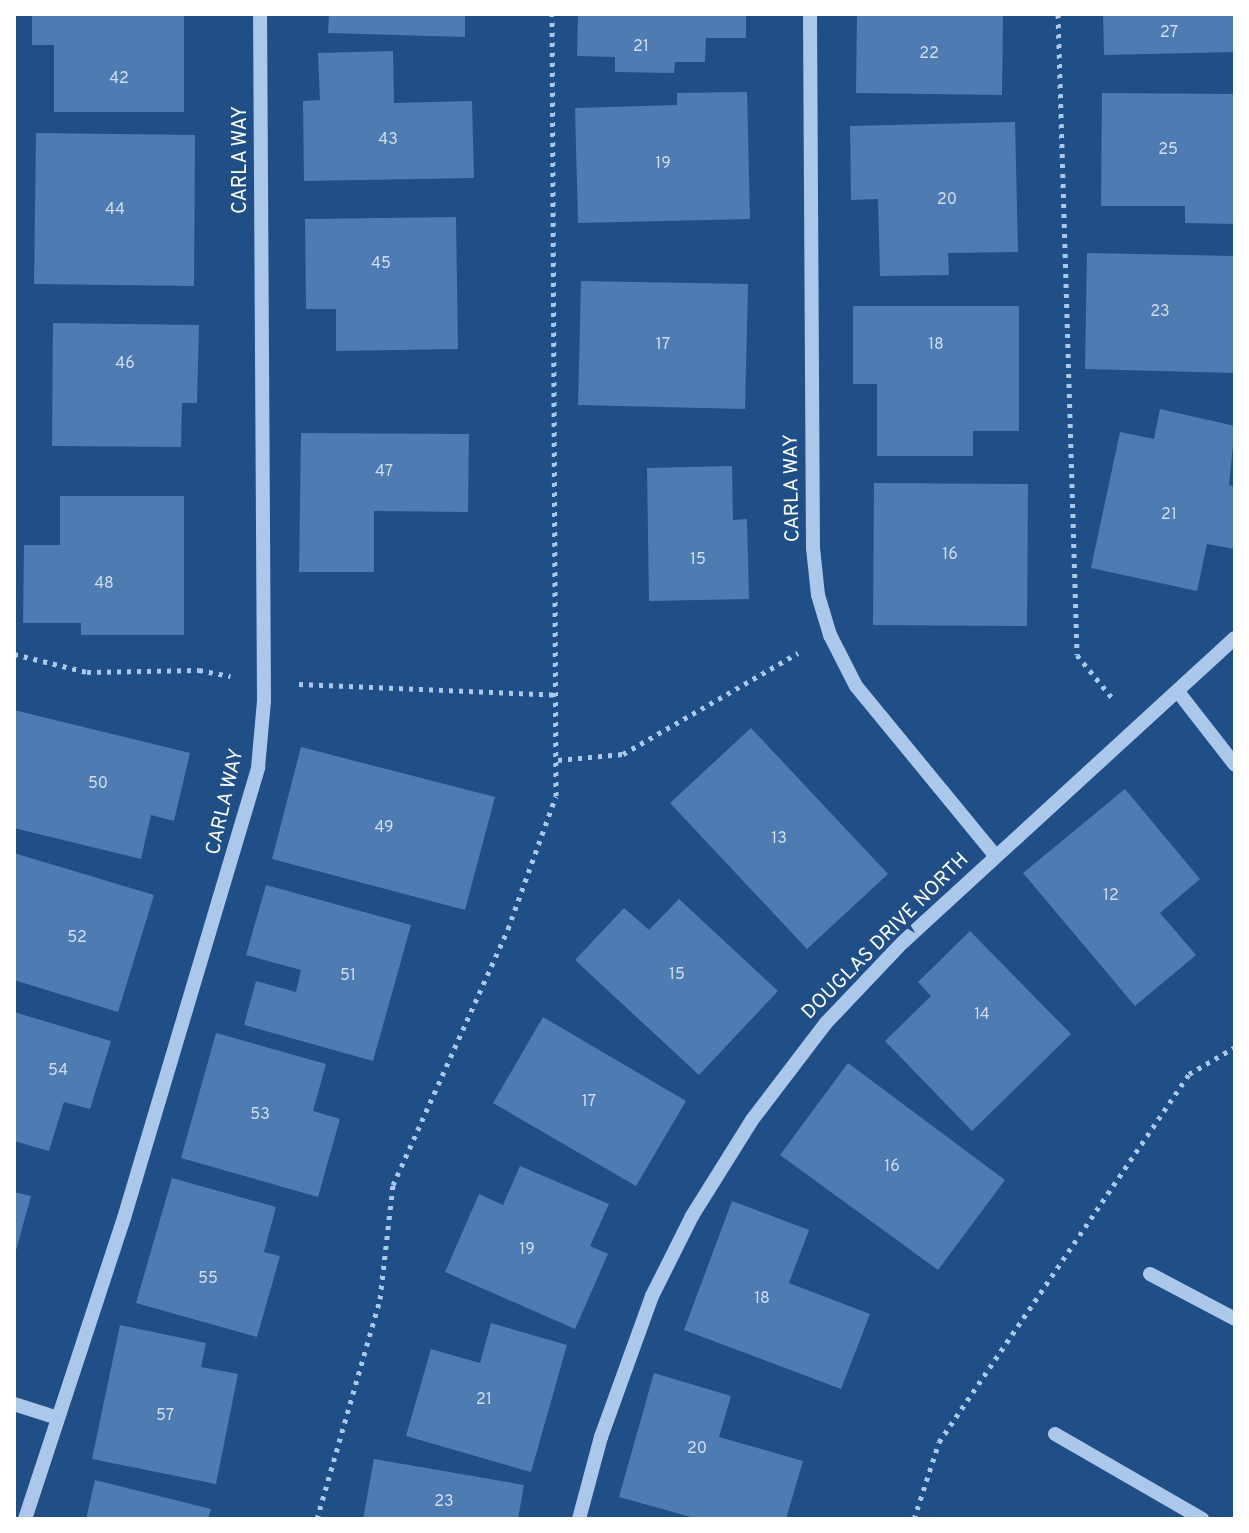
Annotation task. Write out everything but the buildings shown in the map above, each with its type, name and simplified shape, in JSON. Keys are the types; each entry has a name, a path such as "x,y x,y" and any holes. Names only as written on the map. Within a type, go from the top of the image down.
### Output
{"street":[{"name":"CARLA WAY","path":"25,1519 229,878 258,768 264,701 260,14"},
{"name":"CARLA WAY","path":"810,14 813,548 830,635 856,686 995,855"},
{"name":"DOUGLAS DRIVE NORTH","path":"579,1519 601,1437 652,1296 715,1180 826,1023 995,855 1179,693 1235,638"},
{"path":"1179,693 1235,765"},
{"path":"1150,1274 1235,1319"},
{"path":"14,1404 58,1418"},
{"path":"1055,1434 1202,1519"}],"path":[{"path":"317,1519 380,1299 393,1185 508,929 556,796 552,14"},
{"path":"1058,14 1077,655 1138,729"},
{"path":"558,760 623,754 830,635"},
{"path":"914,1519 939,1442 1189,1074 1235,1047"}]}
